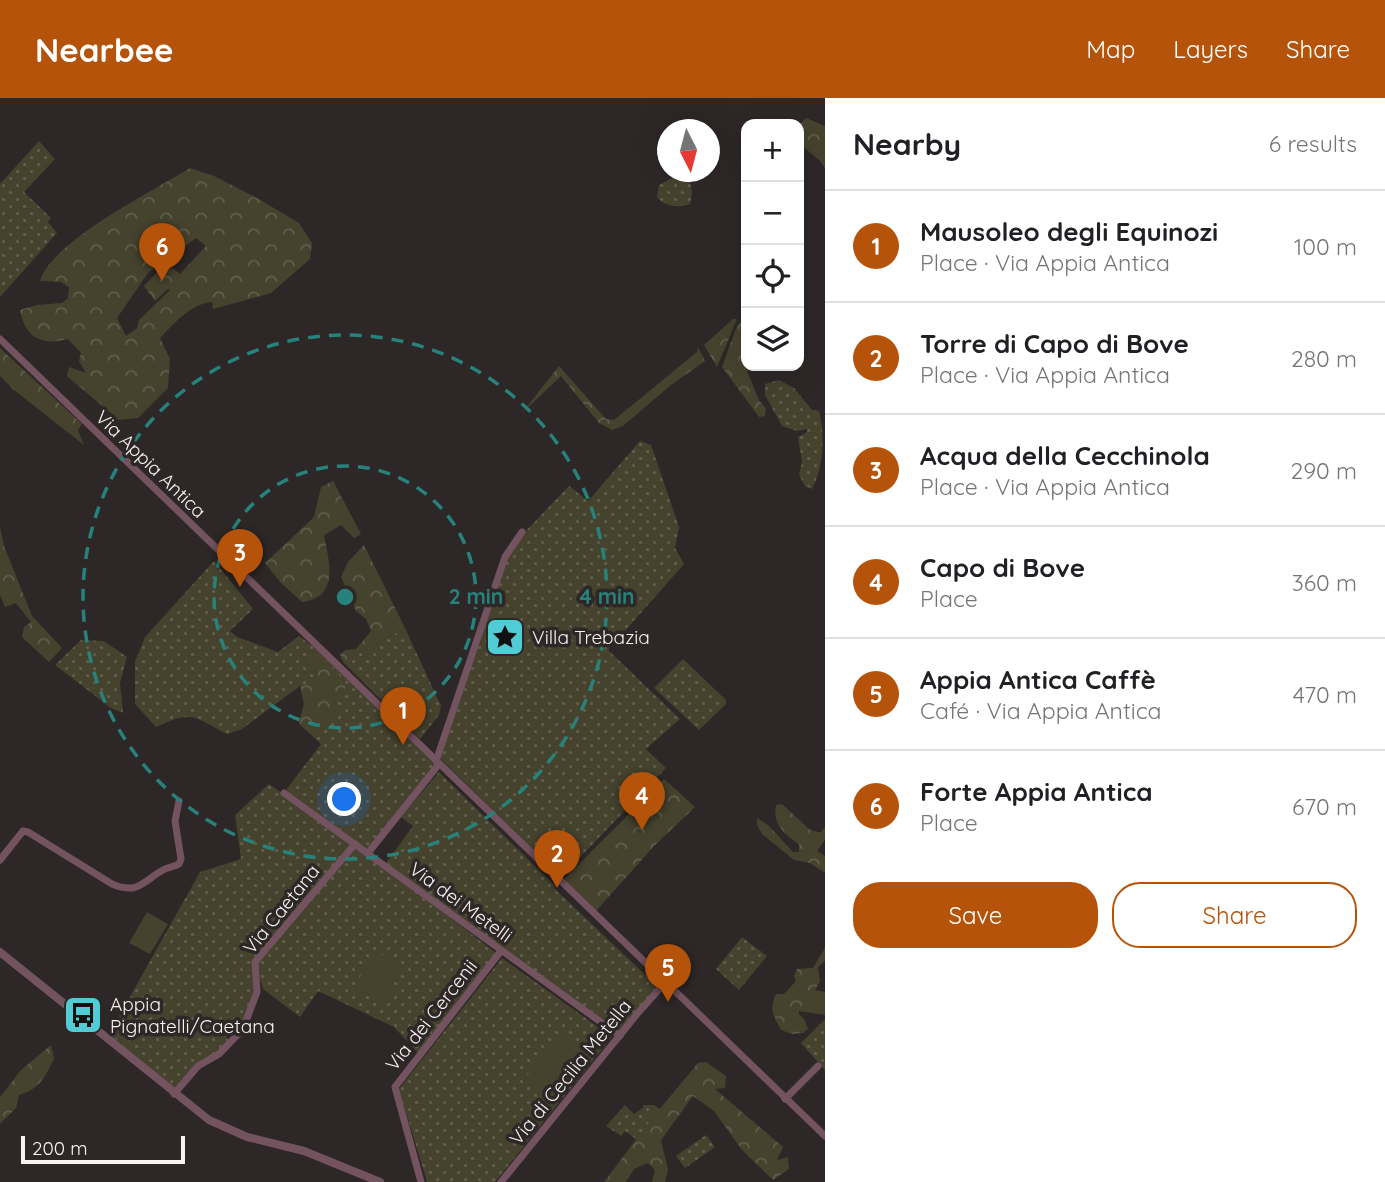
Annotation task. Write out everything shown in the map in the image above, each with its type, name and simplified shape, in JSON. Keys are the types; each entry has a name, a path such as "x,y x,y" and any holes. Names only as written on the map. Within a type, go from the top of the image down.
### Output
{"street":[{"name":"Via Appia Antica","path":"0,339 785,1099 823,1130"},
{"path":"368,853 438,762 505,557 522,532"},
{"name":"Via dei Metelli","path":"284,793 620,1036"},
{"path":"0,860 23,831 28,832 112,884 126,889 138,888 166,868 179,864 181,859 175,821 179,801"},
{"name":"Via Caetana","path":"174,1094 198,1066 219,1054 243,1029 257,992 255,962 355,844"},
{"name":"Via dei Cercenii","path":"421,1182 395,1087 501,951"},
{"path":"0,952 209,1120 247,1137 304,1151 380,1182"},
{"name":"Via di Cecilia Metella","path":"501,1182 665,983"},
{"path":"785,1099 818,1066"}],"green space":[{"path":"806,118 825,126 825,168 804,147"},
{"path":"39,141 55,159 24,192 51,218 48,222 57,233 0,297 0,184"},
{"path":"190,168 214,176 299,223 312,243 310,259 271,293 213,309 212,302 204,304 183,315 160,338 170,359 168,388 138,418 119,420 67,376 69,367 86,373 79,361 81,353 68,339 50,341 36,338 22,320 20,310 37,305 62,303 68,298 69,287 61,282 40,281 48,266 63,250 129,203","holes":["196,238 206,246 180,274 166,263 144,286 155,301 170,290 139,320 137,328 126,336 117,318 148,273"]},
{"path":"665,182 690,182 690,204 672,206 664,203 657,197 659,185"},
{"path":"733,319 737,319 717,367 704,345"},
{"path":"741,321 741,371 747,371 759,400 766,409 765,416 759,417 722,367"},
{"path":"698,347 705,361 671,385 623,426 612,430 599,423 561,376 522,413 559,366 606,419 614,420 697,352"},
{"path":"0,348 82,424 78,430 84,445 0,376"},
{"path":"779,380 794,388 812,410 819,411 822,450 819,471 812,489 805,486 799,475 802,462 798,437 807,432 807,429 797,431 782,426 765,395 765,384"},
{"path":"640,441 651,445 679,527 675,548 684,564 608,650 680,719 646,749 666,768 561,877 440,758 507,558 522,535 569,486 588,501"},
{"path":"333,481 361,534 354,538 341,525 324,535 329,567 327,586 314,599 302,602 281,583 265,563 314,517 321,487"},
{"path":"0,527 4,546 32,616 62,648 49,662 22,637 24,627 31,622 16,603 5,607 0,595"},
{"path":"364,545 405,628 343,662 340,655 345,650 356,649 371,631 366,619 356,611 341,577 348,562"},
{"path":"214,561 253,609 230,631 237,637 278,652 299,636 318,650 436,765 367,850 286,790 321,744 299,724 304,704 300,686 242,729 227,734 192,717 177,718 156,727 135,704 135,662 145,637"},
{"path":"405,628 441,706 439,715 420,739 343,662"},
{"path":"81,640 104,641 127,657 120,683 123,713 111,708 55,665"},
{"path":"318,652 346,683 345,689 338,697 338,714 311,734 299,723 304,704 301,687 318,675 305,668"},
{"path":"683,659 726,700 726,704 699,730 654,688"},
{"path":"439,772 555,886 554,888 658,987 619,1034 386,863 413,826 401,817"},
{"path":"664,779 695,807 654,846 596,911 564,879"},
{"path":"269,784 355,844 496,953 418,1053 394,1027 318,991 300,1017 263,989 255,964 257,981 243,1029 224,1033 229,1041 175,1091 109,1034 200,872 241,859 235,815"},
{"path":"782,804 809,829 820,833 825,827 825,840 817,851 825,856 825,873 810,863 794,860 762,834 757,818 768,825 793,852 799,852 799,844 785,833 776,818 776,805"},
{"path":"147,912 168,924 150,954 129,943"},
{"path":"742,937 767,956 739,990 716,969"},
{"path":"825,948 825,961 818,967 820,981 815,990 825,992 825,1015 799,1011 808,1029 803,1033 792,1034 781,1030 773,1012 776,994 784,994 796,981 794,976 797,969 813,968"},
{"path":"374,951 403,966 383,1004 354,989"},
{"path":"502,958 612,1037 495,1182 427,1182 399,1089"},
{"path":"825,1019 825,1070 801,1043"},
{"path":"563,1031 591,1054 554,1099 526,1077"},
{"path":"51,1045 54,1059 44,1077 32,1090 19,1095 16,1108 0,1124 0,1097 21,1070"},
{"path":"706,1062 726,1076 725,1088 715,1089 783,1147 777,1160 788,1157 789,1169 773,1180 742,1150 714,1111 693,1096 661,1140 668,1170 665,1182 652,1182 655,1170 648,1163 634,1169 626,1182 604,1182 698,1063"},
{"path":"625,1105 634,1114 643,1108 643,1105 654,1105 660,1109 637,1140 625,1131 621,1136 606,1126"},
{"path":"706,1135 715,1147 685,1168 676,1156"}],"place":[{"name":"Forte Appia Antica","path":"162,281"},
{"name":"Acqua della Cecchinola","path":"240,587"},
{"name":"Villa Trebazia","path":"505,637"},
{"name":"Mausoleo degli Equinozi","path":"403,745"},
{"name":"Capo di Bove","path":"642,830"},
{"name":"Torre di Capo di Bove","path":"557,888"},
{"name":"Appia Antica Caffè","path":"668,1002"},
{"name":"Appia Pignatelli/Caetana","path":"83,1015"}]}
